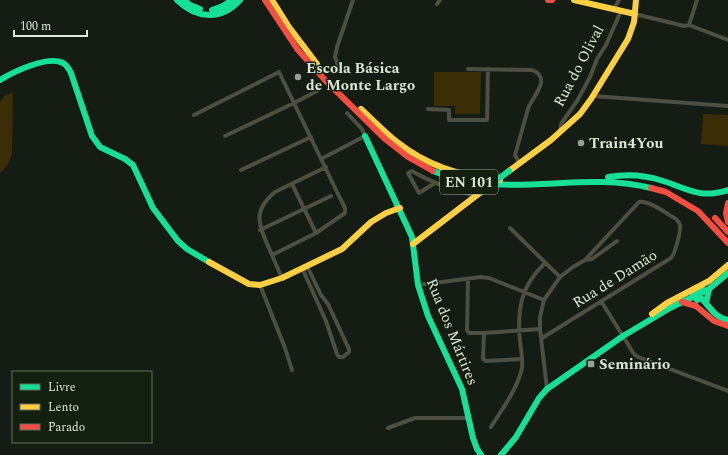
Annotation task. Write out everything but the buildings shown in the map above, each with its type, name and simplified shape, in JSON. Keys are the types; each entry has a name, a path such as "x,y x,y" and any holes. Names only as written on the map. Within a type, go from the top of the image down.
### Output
{"main road":[{"path":"177,0 188,10 198,15 208,16 229,10 240,0"},
{"path":"184,0 190,5 199,9 208,10 225,6 232,0"},
{"name":"EN 101","path":"265,0 299,51 316,71 395,149 430,171 448,177 488,185 615,182 650,187 668,193 689,203 706,216 728,243"},
{"name":"EN 101","path":"272,0 289,27 320,68 345,94 394,140 409,151 429,162 455,172 493,180 608,177 627,178 655,184 691,199 709,212 728,232"},
{"path":"278,0 290,23 289,27"},
{"path":"574,0 581,0 635,14"},
{"path":"413,244 509,170 520,164 560,133 580,114 593,96 628,39 634,22 636,0"},
{"path":"0,80 24,68 42,63 55,61 61,62 67,66 71,73 92,136 100,147 125,159 133,165 153,208 178,241 187,249 249,284 260,285 282,278 342,249 371,222 386,213 400,208"},
{"name":"Rua dos Mártires","path":"365,136 400,208 412,237 418,285 431,323 462,389 467,418 475,443 481,455"},
{"path":"608,177 621,175 638,176 663,181 702,194 714,195 728,190"},
{"path":"728,203 726,213 728,222"},
{"path":"635,329 659,308 702,286 714,278 728,265"},
{"path":"501,455 516,437 539,398 547,389 623,336 682,302 709,289 728,272"},
{"path":"702,286 697,299 702,310"},
{"path":"706,303 709,289"},
{"path":"691,292 698,294 717,316 728,320"},
{"path":"682,302 692,304 702,310 714,321 728,326"}],"street":[{"path":"339,68 335,57 337,47 353,0"},
{"path":"614,9 619,0"},
{"path":"689,25 698,1"},
{"name":"Rua do Olival","path":"560,133 561,124 577,101 590,77 597,59 606,45 621,11"},
{"path":"635,14 684,26 689,25 728,40"},
{"path":"468,69 532,70 540,76 541,85 530,102 516,155 520,164"},
{"path":"428,109 449,110 449,120 487,120 488,69"},
{"path":"194,115 279,72 326,167 345,208 345,213 316,233 272,255"},
{"path":"225,136 317,91"},
{"path":"593,96 728,106"},
{"name":"Rua dos Mártires","path":"347,113 362,129 365,136"},
{"path":"321,158 365,136"},
{"path":"241,170 311,137"},
{"path":"282,278 260,230 258,219 260,209 276,192 326,167"},
{"path":"435,183 420,194 408,173 412,171 435,183 467,192 475,197"},
{"path":"292,184 316,233"},
{"path":"260,230 331,196"},
{"name":"Rua de Damão","path":"542,338 674,256 680,226 676,219 648,203 639,202 585,260"},
{"path":"510,228 560,277"},
{"path":"547,389 540,329 540,317 544,300 560,277 585,260 592,259 617,241"},
{"path":"491,427 517,384 522,369 519,331 520,308 524,292 535,274 545,263"},
{"path":"304,267 328,304 349,349 343,357 339,357 337,354 326,321 304,267"},
{"path":"418,285 481,277 489,278 544,300"},
{"path":"468,279 467,330 472,333 484,334 540,329"},
{"path":"260,285 285,348 292,370"},
{"path":"601,301 634,354 642,360 728,391"},
{"path":"484,334 483,359 486,361 522,359"},
{"path":"388,428 415,418 467,418"}],"shaded area":[{"path":"434,72 481,72 480,114 455,114 455,106 434,106"},
{"path":"13,92 12,153 5,169 0,173 0,102 4,96"},
{"path":"703,114 728,115 728,146 701,144"}],"traffic: fast":[{"path":"177,0 193,11 209,15 225,12 240,0"},
{"path":"184,0 190,5 200,9"},
{"path":"212,10 223,6 232,0"},
{"path":"0,80 22,69 40,63 57,61 66,65 71,73 92,136 100,147 125,159 133,165 153,208 178,241 187,249 209,262"},
{"path":"365,136 412,237 418,285 428,316 462,389 473,438 481,455"},
{"path":"433,171 460,180 488,184 515,185 596,182 624,183 651,188"},
{"path":"481,192 509,171"},
{"path":"608,177 629,175 649,177 694,192 709,194 728,190"},
{"path":"501,455 516,437 539,398 547,389 623,336 670,308 709,289 728,273"},
{"path":"697,300 702,286"},
{"path":"706,303 709,289"},
{"path":"691,292 701,298 717,315 728,320"}],"traffic: slow":[{"path":"272,0 289,27 317,64"},
{"path":"574,0 635,14"},
{"path":"509,171 551,140 580,114 628,39 634,22 636,0"},
{"path":"361,109 392,138 421,158 459,173 500,180"},
{"path":"413,244 481,192"},
{"path":"209,262 249,284 260,285 282,278 342,249 371,222 386,213 400,208"},
{"path":"652,314 667,303 709,281 728,265"}],"traffic: jam":[{"path":"265,0 298,50 325,80 385,139 408,157 433,171"},
{"path":"651,188 666,192 698,211 728,243"},
{"path":"728,203 726,213 728,222"},
{"path":"715,218 728,232"},
{"path":"682,302 696,306 714,321 728,326"}],"place":[{"name":"Escola Básica de Monte Largo","path":"298,77"},
{"name":"Train4You","path":"581,143"},
{"name":"Seminário","path":"591,364"}]}
